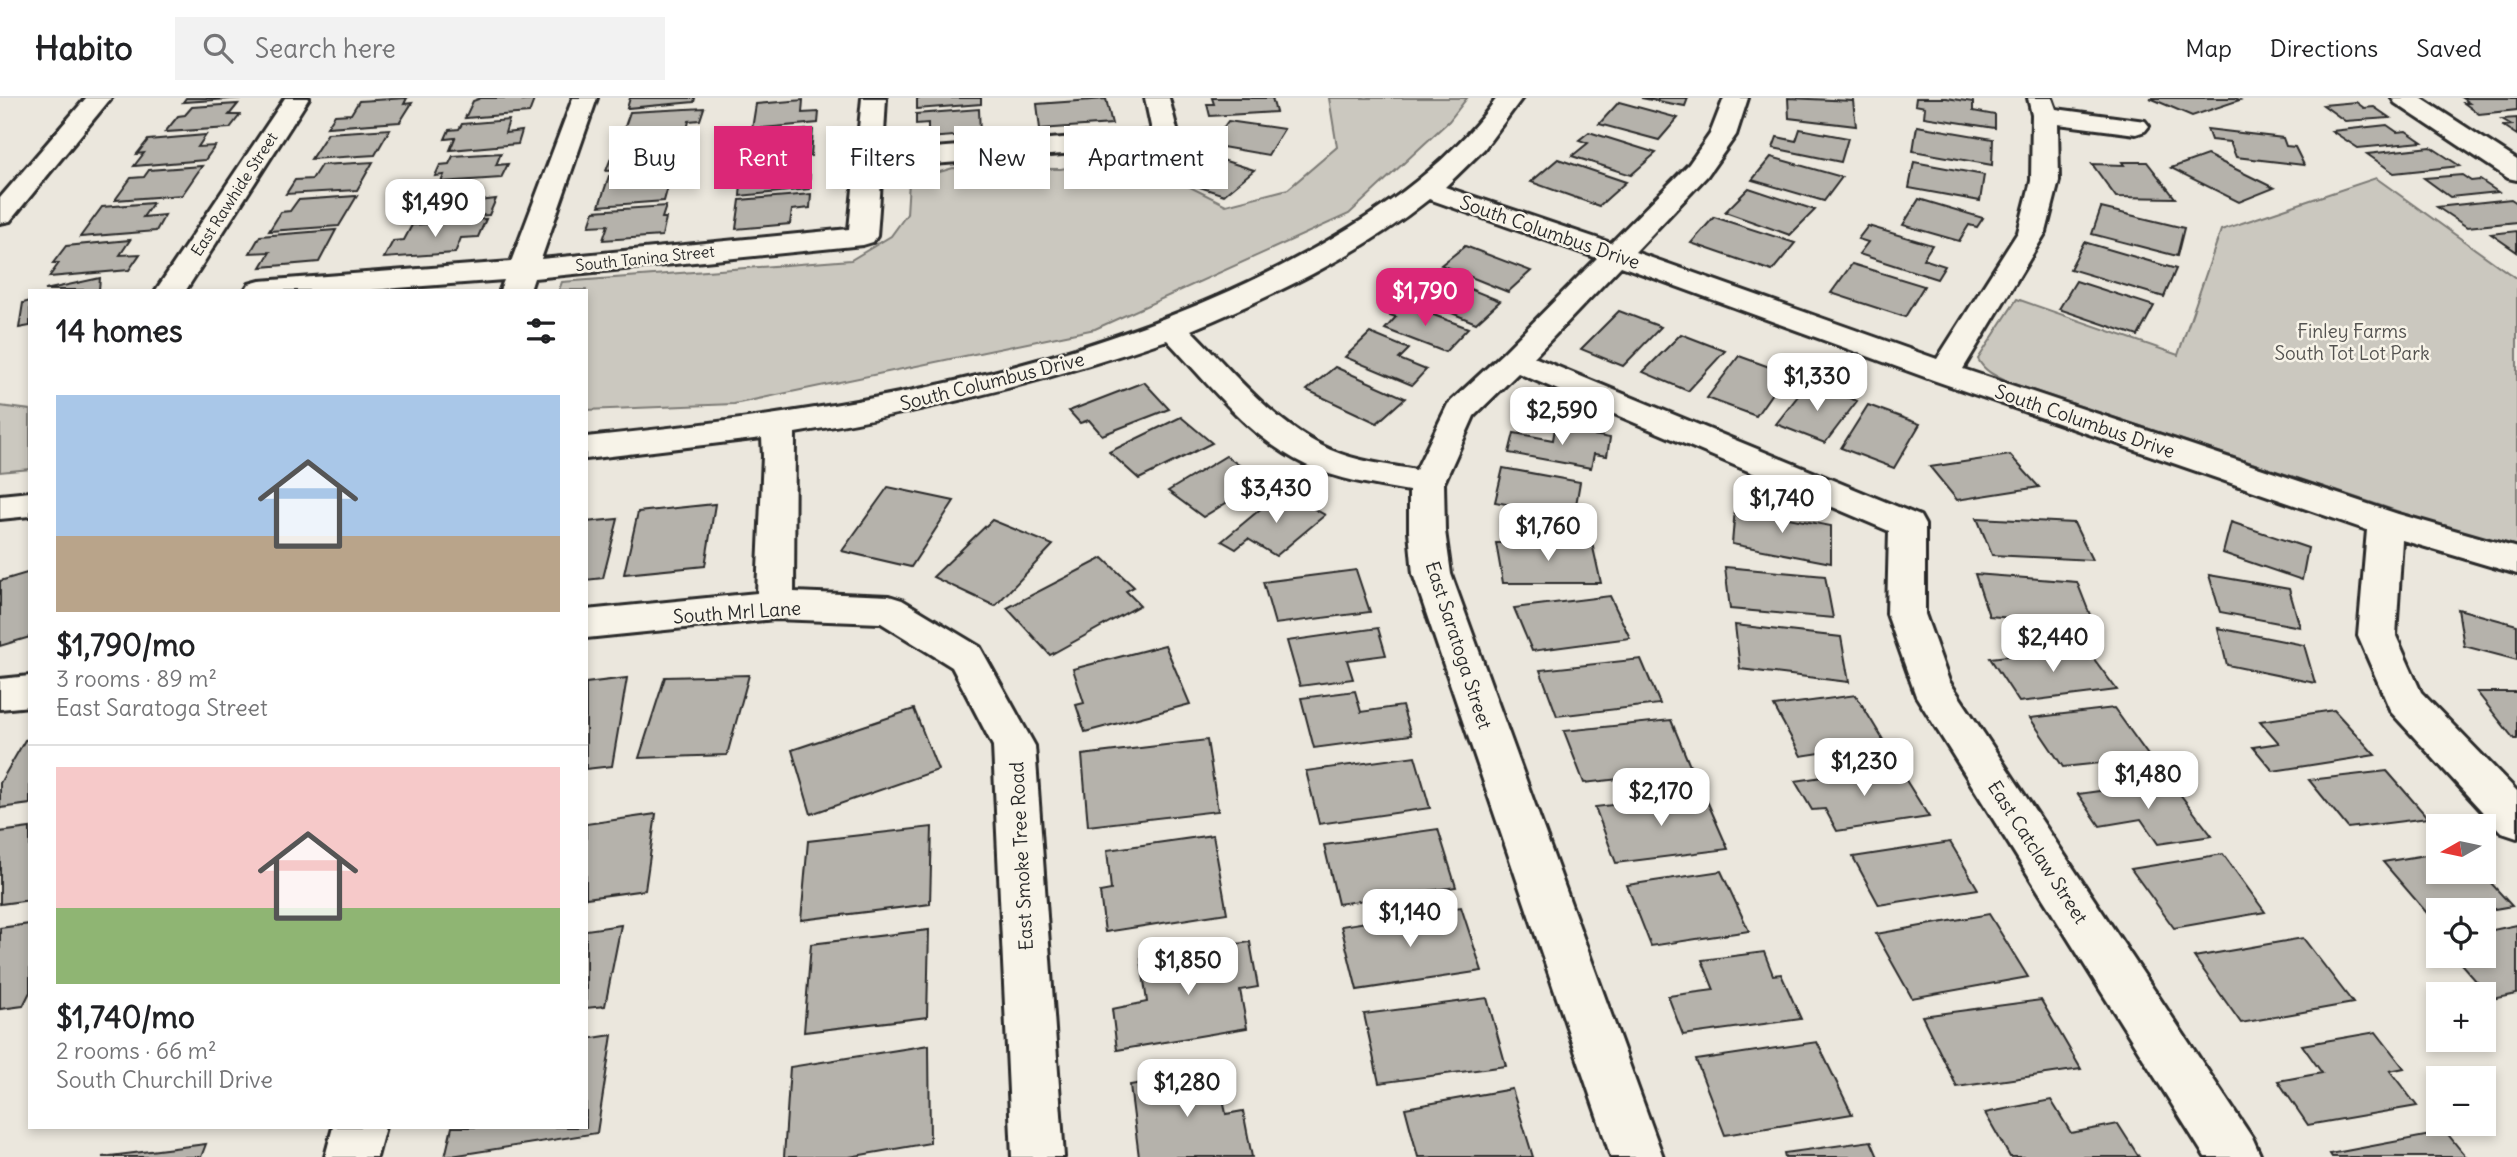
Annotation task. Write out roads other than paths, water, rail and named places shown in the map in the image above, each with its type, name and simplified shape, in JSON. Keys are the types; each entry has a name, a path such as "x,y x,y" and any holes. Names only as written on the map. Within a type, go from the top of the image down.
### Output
{"street":[{"path":"0,215 99,98"},
{"name":"East Rawhide Street","path":"172,289 298,98"},
{"path":"518,280 585,98"},
{"path":"872,126 874,98"},
{"path":"940,156 1166,138 1157,98"},
{"path":"1428,190 1491,126 1510,98"},
{"name":"East Saratoga Street","path":"1637,1157 1436,585 1427,531 1427,483 1460,411 1514,360 1698,170 1723,135 1737,98"},
{"path":"2404,98 2517,172"},
{"path":"1944,373 2032,232 2045,181 2042,107 2136,127"},
{"name":"South Tanina Street","path":"286,289 518,280 863,236 867,189"},
{"name":"South Columbus Drive","path":"588,448 778,428 863,413 1018,377 1172,328 1281,280 1369,229 1428,190 1944,373 2385,523 2517,561"},
{"path":"1172,328 1255,411 1286,437 1317,457 1361,470 1427,483"},
{"name":"East Catclaw Street","path":"1514,360 1907,525 1906,614 1930,685 2235,1157"},
{"path":"775,606 780,456 778,428"},
{"path":"0,507 28,504"},
{"path":"2385,523 2377,636 2405,701 2517,820"},
{"name":"South Mrl Lane","path":"588,624 775,606 889,610"},
{"name":"East Smoke Tree Road","path":"889,610 966,657 1014,746 1038,1157"},
{"path":"0,694 28,691"},
{"path":"351,1157 358,1129"}],"park label":[{"name":"Finley Farms South Tot Lot Park","path":"2352,342"}]}
